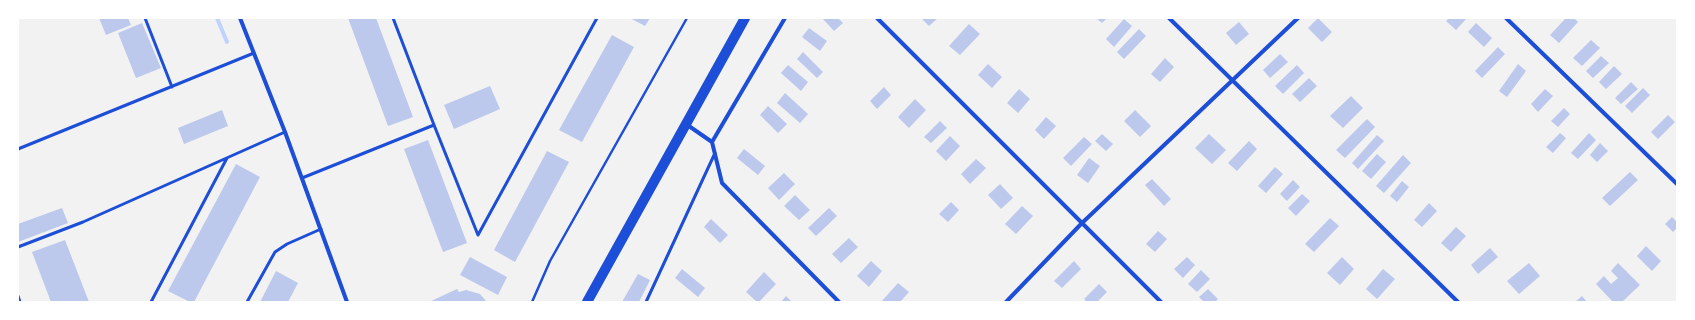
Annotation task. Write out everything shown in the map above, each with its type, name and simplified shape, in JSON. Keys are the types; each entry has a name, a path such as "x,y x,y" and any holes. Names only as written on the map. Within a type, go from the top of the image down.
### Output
{"main road":[{"path":"587,302 745,18"}],"street":[{"path":"240,18 285,132 347,302"},
{"path":"712,142 785,18"},
{"path":"877,18 1161,302"},
{"path":"1169,18 1458,302"},
{"path":"1006,302 1082,223 1298,18"},
{"path":"1506,18 1677,184"},
{"path":"686,124 712,142 722,183 839,302"}],"lane":[{"path":"145,18 172,87"},
{"path":"393,18 478,235 597,18"},
{"path":"18,148 254,54"},
{"path":"302,178 434,125"},
{"path":"18,247 83,222 285,132"},
{"path":"646,302 715,154"},
{"path":"151,302 227,158"},
{"path":"247,302 275,252 287,244 321,229"},
{"path":"18,296 20,302"}],"path":[{"path":"532,302 550,261 687,18"}],"building":[{"path":"99,18 128,18 131,25 106,35"},
{"path":"348,18 376,18 413,117 388,126"},
{"path":"630,18 650,18 645,26"},
{"path":"822,18 838,18 843,23 834,31"},
{"path":"921,18 938,18 929,26"},
{"path":"1096,18 1107,18 1102,23"},
{"path":"1318,18 1332,32 1322,42 1308,28"},
{"path":"1449,18 1467,18 1456,30 1446,21"},
{"path":"1566,18 1574,18 1578,22 1559,43 1550,35"},
{"path":"1124,19 1132,26 1114,47 1106,39"},
{"path":"1239,22 1249,34 1236,45 1226,33"},
{"path":"142,23 161,68 136,78 118,33"},
{"path":"1476,23 1492,38 1484,47 1468,32"},
{"path":"969,24 980,34 960,55 949,46"},
{"path":"809,28 827,41 820,51 802,37"},
{"path":"1139,29 1146,36 1124,59 1117,52"},
{"path":"612,35 634,47 582,142 559,130"},
{"path":"1591,40 1600,48 1582,66 1573,58"},
{"path":"1498,47 1505,54 1482,78 1475,71"},
{"path":"803,52 823,72 817,78 797,59"},
{"path":"1280,54 1288,62 1270,78 1263,70"},
{"path":"1601,56 1609,63 1593,78 1586,71"},
{"path":"1165,58 1174,67 1160,82 1151,74"},
{"path":"988,64 1002,77 992,88 978,75"},
{"path":"1518,64 1526,71 1507,97 1499,91"},
{"path":"788,65 808,82 801,91 781,73"},
{"path":"1297,65 1304,73 1283,94 1275,86"},
{"path":"1614,66 1622,74 1606,89 1599,82"},
{"path":"1309,78 1317,86 1300,102 1292,94"},
{"path":"1631,82 1638,89 1621,104 1615,98"},
{"path":"490,86 500,109 454,129 444,105"},
{"path":"884,87 891,95 877,109 870,101"},
{"path":"1643,88 1650,95 1632,113 1625,106"},
{"path":"1019,89 1030,99 1018,113 1007,103"},
{"path":"1545,89 1553,96 1538,112 1531,104"},
{"path":"785,93 808,114 800,123 777,103"},
{"path":"1351,96 1363,108 1343,128 1330,116"},
{"path":"915,99 926,110 909,128 898,117"},
{"path":"768,106 787,124 778,133 760,115"},
{"path":"1564,108 1570,114 1558,127 1551,121"},
{"path":"222,110 228,126 184,144 178,128"},
{"path":"1135,110 1151,126 1140,137 1124,121"},
{"path":"1668,115 1675,122 1658,139 1651,132"},
{"path":"1046,117 1056,126 1044,139 1035,130"},
{"path":"1367,119 1375,127 1345,158 1336,150"},
{"path":"940,121 947,128 931,143 924,137"},
{"path":"1560,133 1566,138 1553,153 1546,147"},
{"path":"1589,133 1596,140 1578,159 1571,153"},
{"path":"1102,134 1113,144 1106,151 1095,141"},
{"path":"1209,134 1226,150 1212,164 1195,148"},
{"path":"1377,135 1384,141 1358,169 1352,163"},
{"path":"950,136 960,146 946,161 936,151"},
{"path":"1084,137 1092,144 1071,166 1063,158"},
{"path":"428,140 467,243 443,252 404,149"},
{"path":"1249,141 1257,149 1237,171 1228,163"},
{"path":"1600,143 1608,151 1597,162 1590,155"},
{"path":"744,149 765,166 758,175 737,158"},
{"path":"547,151 569,162 515,262 494,250"},
{"path":"1377,154 1386,162 1371,179 1362,171"},
{"path":"1403,155 1411,163 1384,193 1376,186"},
{"path":"1089,158 1100,166 1088,183 1077,175"},
{"path":"976,159 986,168 970,184 961,174"},
{"path":"236,164 260,177 194,302 190,302 168,291"},
{"path":"1275,167 1283,174 1266,193 1258,186"},
{"path":"1630,172 1638,180 1610,206 1602,198"},
{"path":"784,173 795,184 779,200 768,188"},
{"path":"1152,179 1171,199 1164,206 1145,185"},
{"path":"1293,180 1300,187 1287,201 1280,194"},
{"path":"1402,181 1409,187 1397,202 1390,196"},
{"path":"1000,184 1013,198 1001,209 988,195"},
{"path":"1302,194 1310,201 1296,216 1288,208"},
{"path":"795,195 810,210 799,220 784,206"},
{"path":"951,202 959,210 948,222 939,214"},
{"path":"1429,203 1437,211 1422,227 1414,220"},
{"path":"1022,206 1033,216 1016,234 1005,224"},
{"path":"62,208 68,223 18,242 18,224"},
{"path":"829,208 837,216 816,236 808,228"},
{"path":"1672,217 1677,222 1677,228 1673,232 1665,224"},
{"path":"1330,218 1339,226 1314,252 1305,244"},
{"path":"711,219 728,235 720,243 704,227"},
{"path":"1456,227 1466,236 1451,252 1441,243"},
{"path":"1158,231 1167,239 1155,252 1146,244"},
{"path":"849,238 858,247 841,263 832,254"},
{"path":"65,240 89,302 51,302 32,252"},
{"path":"1646,246 1661,261 1652,271 1637,256"},
{"path":"1490,248 1498,257 1478,274 1471,265"},
{"path":"470,257 507,277 498,295 460,275"},
{"path":"1187,257 1195,265 1183,278 1174,269"},
{"path":"1342,257 1354,269 1340,285 1327,273"},
{"path":"871,261 882,271 869,287 857,276"},
{"path":"1074,261 1081,269 1062,288 1054,281"},
{"path":"1529,263 1540,276 1519,294 1507,281"},
{"path":"1618,263 1640,285 1622,302 1613,302 1596,284 1604,276 1611,284 1618,278 1611,271"},
{"path":"682,269 705,288 698,297 675,278"},
{"path":"1383,269 1395,279 1377,299 1366,289"},
{"path":"1201,270 1210,279 1197,292 1188,284"},
{"path":"276,271 298,283 288,302 260,302"},
{"path":"764,272 776,284 759,302 757,302 746,292"},
{"path":"638,274 650,280 639,302 622,302"},
{"path":"898,283 909,292 900,302 881,302"},
{"path":"1099,284 1107,292 1097,302 1087,302 1084,299"},
{"path":"457,289 459,292 466,290 480,294 487,302 429,302"},
{"path":"1208,289 1218,299 1215,302 1204,302 1199,297"},
{"path":"786,296 792,302 781,302"},
{"path":"1582,296 1587,302 1575,302"}],"waterway":[{"path":"217,18 227,42"}]}
